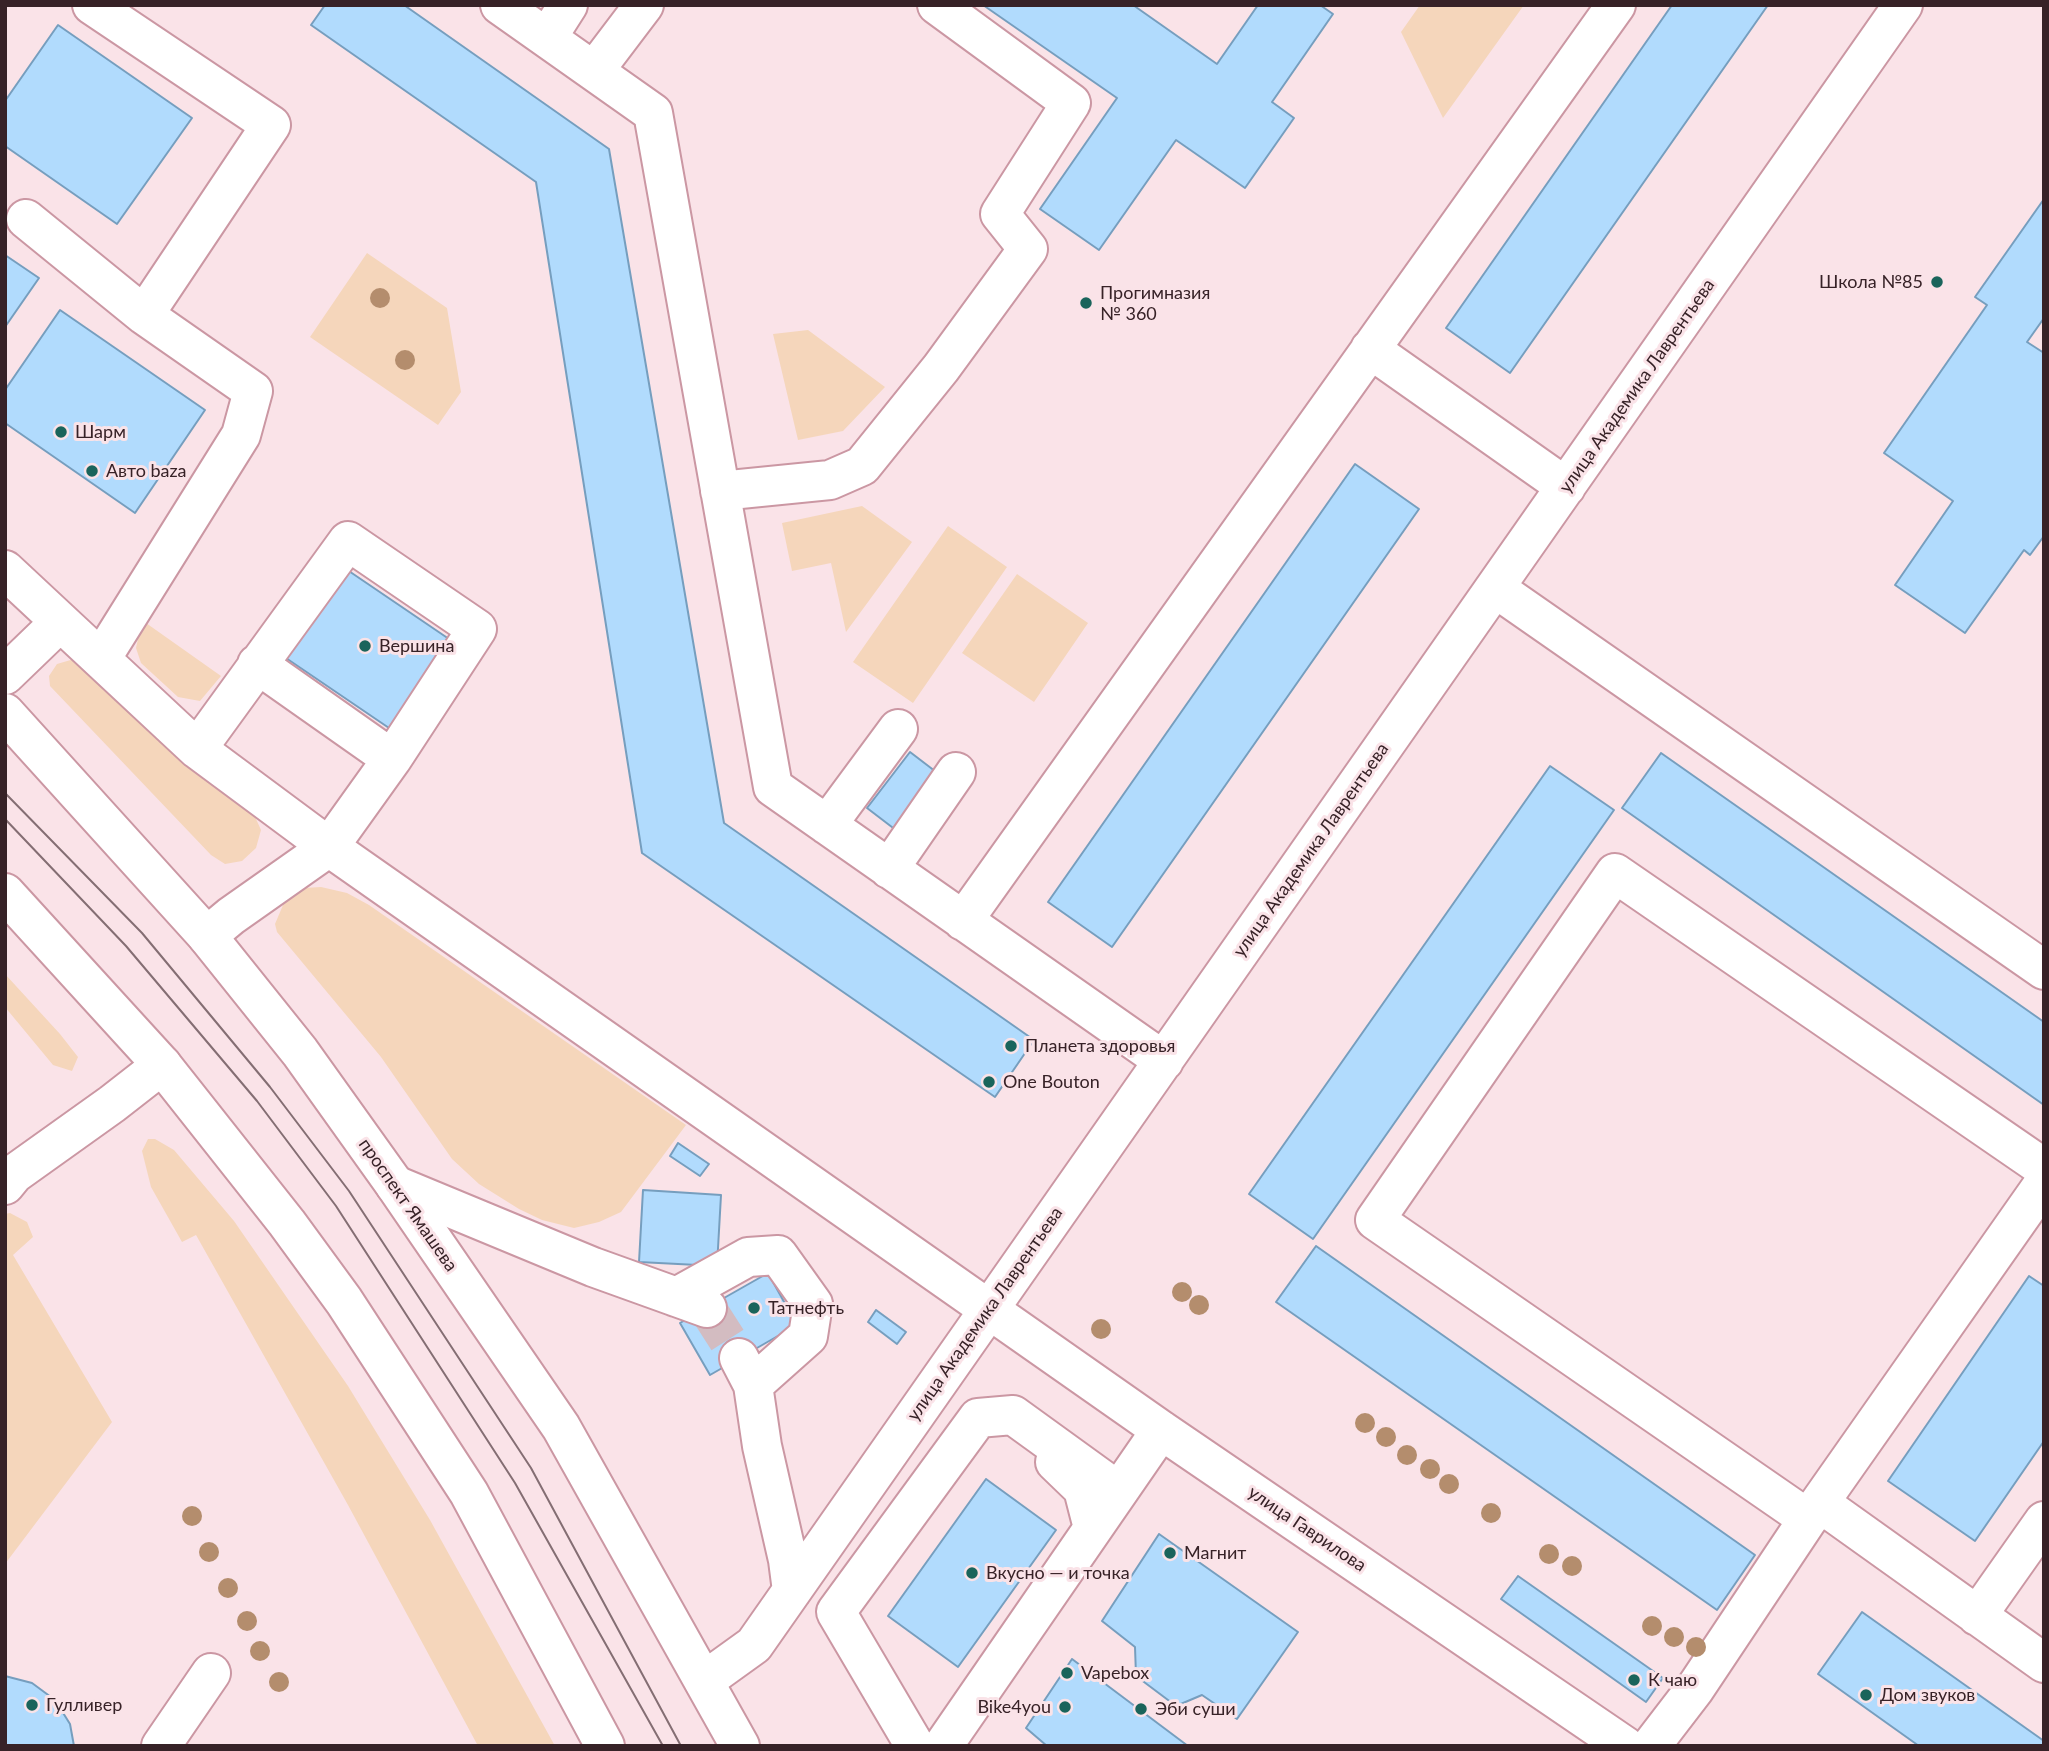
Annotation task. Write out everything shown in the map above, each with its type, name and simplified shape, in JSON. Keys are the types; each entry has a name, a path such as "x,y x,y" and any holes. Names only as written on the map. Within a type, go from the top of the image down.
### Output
{"street":[{"path":"500,5 653,113 773,788 1164,1061"},
{"path":"547,38 568,5"},
{"path":"594,71 644,5"},
{"path":"720,491 830,480 862,466 937,373 1028,249 1000,214 1071,103 937,5"},
{"path":"963,921 1616,5"},
{"name":"улица Академика Лаврентьева","path":"704,1681 754,1645 1903,5"},
{"path":"111,10 271,125 144,315"},
{"path":"26,219 144,315 253,391 242,435 101,659"},
{"path":"1370,349 1566,487"},
{"path":"197,749 348,541 477,629 392,759 329,847 231,916 208,936"},
{"name":"улица Гаврилова","path":"5,570 197,749 329,847 1161,1430 1625,1746"},
{"path":"1495,588 2044,971"},
{"path":"5,675 60,622"},
{"path":"257,664 392,759"},
{"name":"проспект Ямашева","path":"5,713 208,936 300,1052 395,1185 561,1427 740,1746"},
{"path":"827,825 898,729"},
{"path":"889,869 956,772"},
{"path":"2044,1168 1615,873 1375,1220 1977,1616 2044,1663"},
{"path":"5,893 162,1065 287,1223 344,1301 469,1493 605,1746"},
{"path":"5,1185 14,1174 162,1065"},
{"path":"1651,1746 1694,1690 1814,1511 2044,1183"},
{"path":"395,1185 582,1263 691,1302 748,1257 778,1255 814,1304 810,1326 807,1336 746,1371 788,1560 792,1591"},
{"path":"915,1746 836,1612 978,1418 1013,1415 1118,1492"},
{"path":"943,1746 1161,1430"},
{"path":"849,1634 974,1450 1003,1440 1044,1452 1083,1489 1093,1528"},
{"path":"1977,1616 2044,1521"},
{"path":"160,1746 211,1673"}],"shaded area":[{"path":"1420,5 1524,5 1443,118 1401,32"},
{"path":"367,253 447,308 461,392 438,425 310,337"},
{"path":"808,330 885,387 843,431 798,440 773,334"},
{"path":"862,506 912,542 846,632 831,563 792,571 782,523"},
{"path":"948,526 1007,567 913,703 853,662"},
{"path":"1017,574 1088,623 1034,702 962,653"},
{"path":"146,623 221,676 200,701 178,697 141,663 136,648"},
{"path":"74,659 252,810 261,830 256,848 242,861 225,864 211,855 50,686 49,676 57,664"},
{"path":"321,887 347,893 369,905 686,1125 621,1212 599,1222 574,1228 542,1220 479,1184 452,1159 381,1057 277,932 275,924 286,898 304,888"},
{"path":"5,974 78,1057 72,1071 53,1065 5,1007"},
{"path":"148,1139 155,1139 174,1150 234,1221 348,1386 430,1520 555,1746 478,1746 348,1505 196,1235 182,1242 151,1187 142,1151"},
{"path":"10,1213 27,1222 33,1237 13,1255 112,1422 5,1564 5,1214"}],"building":[{"path":"325,5 404,5 609,149 724,823 1034,1040 995,1097 642,853 536,182 311,25"},
{"path":"983,5 1133,5 1217,64 1258,5 1320,5 1333,14 1272,102 1294,118 1245,188 1176,140 1099,250 1040,209 1117,98"},
{"path":"1672,5 1768,5 1510,373 1446,328"},
{"path":"58,25 192,118 117,224 5,146 5,101"},
{"path":"2044,199 2044,318 2027,342 2044,353 2044,536 2030,555 2024,550 1965,633 1895,585 1953,501 1884,453 1987,305 1975,297"},
{"path":"5,255 39,278 5,327"},
{"path":"60,310 205,410 135,513 5,423 5,390"},
{"path":"1355,464 1419,509 1112,947 1048,902"},
{"path":"340,565 449,639 389,728 280,654"},
{"path":"910,752 944,778 901,834 867,808"},
{"path":"1661,753 2044,1022 2044,1105 1622,808"},
{"path":"1550,766 1614,810 1313,1239 1249,1194"},
{"path":"678,1143 709,1164 700,1176 670,1156"},
{"path":"643,1190 721,1195 717,1266 639,1262"},
{"path":"1316,1246 1755,1555 1717,1610 1276,1302"},
{"path":"768,1273 797,1325 710,1375 680,1323"},
{"path":"2029,1276 2044,1286 2044,1441 1975,1541 1888,1481"},
{"path":"876,1310 906,1332 897,1344 868,1322"},
{"name":"Вкусно — и точка","path":"986,1479 1056,1530 958,1667 888,1616"},
{"path":"1159,1534 1298,1632 1237,1719 1202,1695 1176,1706 1136,1676 1135,1647 1102,1621"},
{"path":"1518,1576 1663,1678 1646,1702 1501,1599"},
{"path":"1862,1612 2044,1741 2044,1746 1919,1746 1818,1674"},
{"path":"1072,1659 1188,1746 1047,1746 1026,1728"},
{"name":"Гулливер","path":"5,1676 32,1683 55,1700 70,1724 74,1746 5,1746"}],"tunnel":[{"path":"707,1308 739,1358"}],"tram line":[{"path":"5,793 142,933 270,1087 349,1191 531,1468 681,1746"},
{"path":"5,819 126,946 257,1101 336,1206 515,1483 663,1746"}],"place":[{"name":"Школа №85","path":"1937,282"},
{"name":"Прогимназия № 360","path":"1086,303"},
{"name":"Шарм","path":"61,432"},
{"name":"Авто baza","path":"92,471"},
{"name":"Вершина","path":"365,646"},
{"name":"Планета здоровья","path":"1011,1046"},
{"name":"One Bouton","path":"989,1082"},
{"name":"Татнефть","path":"754,1308"},
{"name":"Магнит","path":"1170,1553"},
{"name":"Вкусно — и точка","path":"972,1573"},
{"name":"Vapebox","path":"1067,1673"},
{"name":"К чаю","path":"1634,1680"},
{"name":"Дом звуков","path":"1866,1695"},
{"name":"Гулливер","path":"32,1705"},
{"name":"Bike4you","path":"1065,1707"},
{"name":"Эби суши","path":"1141,1709"}]}
